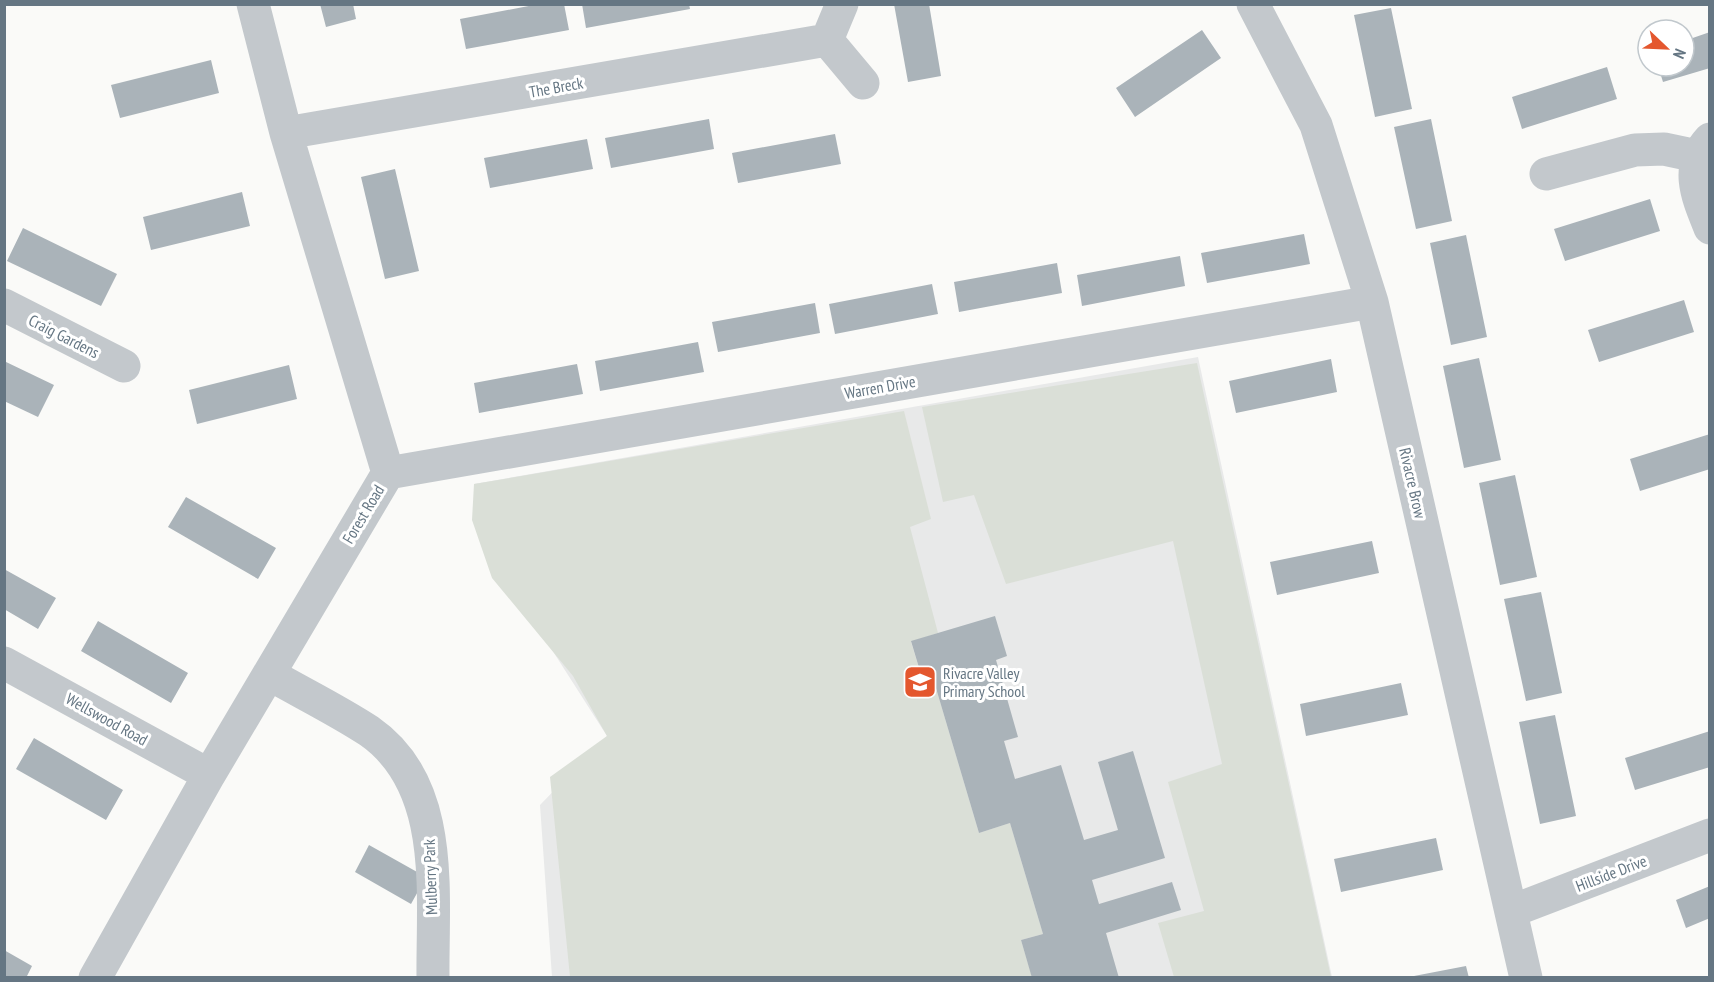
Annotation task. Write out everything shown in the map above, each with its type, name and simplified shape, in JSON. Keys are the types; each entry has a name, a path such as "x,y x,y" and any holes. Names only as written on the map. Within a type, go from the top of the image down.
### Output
{"street":[{"name":"Forest Road","path":"95,978 209,775 387,473 286,134 253,4"},
{"path":"842,4 827,40 863,83"},
{"name":"Rivacre Brow","path":"1253,4 1316,125 1372,302 1526,978"},
{"name":"The Breck","path":"286,134 827,40"},
{"path":"1546,174 1635,150 1703,148 1693,174 1710,228"},
{"name":"Warren Drive","path":"387,473 1372,302"},
{"name":"Craig Gardens","path":"4,305 124,366"},
{"name":"Wellswood Road","path":"4,663 209,775"},
{"name":"Mulberry Park","path":"269,674 370,732 410,772 430,836 433,978"},
{"name":"Hillside Drive","path":"1512,911 1710,836"}],"shaded area":[{"name":"Rivacre Valley Primary School","path":"1198,357 1332,977 552,977 540,805 607,736 538,628 474,484"},
{"path":"1197,363 1331,977 1174,977 1158,923 1204,911 1168,782 1222,764 1173,541 1006,584 974,495 943,502 922,407"},
{"path":"904,411 931,519 910,527 938,633 911,642 923,681 933,678 979,833 1010,823 1043,934 1021,940 1032,977 570,977 550,777 607,736 573,676 492,578 472,520 474,484"}],"building":[{"path":"320,4 353,4 356,19 326,27"},
{"path":"539,4 564,4 569,30 466,49 460,19"},
{"path":"582,4 689,4 690,9 586,28"},
{"path":"894,4 929,4 941,76 908,82"},
{"path":"1391,8 1412,109 1375,117 1354,15"},
{"path":"1202,30 1221,58 1135,117 1116,88"},
{"path":"1710,32 1710,68 1696,72 1696,37"},
{"path":"211,60 219,93 120,118 111,85"},
{"path":"1607,67 1617,99 1522,129 1512,97"},
{"path":"1662,78 1676,78 1663,82"},
{"path":"709,119 714,149 611,168 605,138"},
{"path":"1431,119 1452,221 1416,229 1394,127"},
{"path":"835,134 841,164 738,183 732,153"},
{"path":"587,139 593,169 490,188 484,158"},
{"path":"395,169 419,271 385,279 361,177"},
{"path":"242,192 250,226 151,250 143,217"},
{"path":"1650,199 1660,231 1565,261 1554,229"},
{"path":"23,228 117,274 101,306 7,261"},
{"path":"1304,234 1310,264 1207,283 1201,253"},
{"path":"1466,235 1487,337 1451,345 1430,243"},
{"path":"1180,256 1185,286 1082,306 1077,275"},
{"path":"1057,263 1062,293 959,312 954,282"},
{"path":"932,284 938,314 835,334 829,304"},
{"path":"1684,300 1694,332 1599,362 1588,330"},
{"path":"815,303 820,333 718,352 712,322"},
{"path":"698,342 704,372 600,391 595,361"},
{"path":"1479,358 1501,460 1464,468 1443,366"},
{"path":"1331,359 1337,392 1236,413 1229,381"},
{"path":"4,361 54,385 38,417 4,401"},
{"path":"577,364 583,394 479,413 474,383"},
{"path":"289,365 297,399 197,424 189,390"},
{"path":"1710,434 1710,469 1640,491 1630,459"},
{"path":"1515,475 1537,577 1500,585 1479,483"},
{"path":"186,497 276,548 258,579 168,527"},
{"path":"1372,541 1379,573 1277,595 1270,562"},
{"path":"4,569 56,598 38,629 4,609"},
{"path":"1541,592 1562,693 1526,701 1504,599"},
{"path":"995,616 1007,656 996,660 1018,737 1004,741 1015,779 1061,765 1084,840 1118,830 1098,762 1133,751 1165,858 1092,880 1099,904 1172,882 1181,910 1106,933 1119,978 1032,978 1021,940 1043,934 1010,823 979,833 933,678 923,681 911,641"},
{"path":"98,621 188,673 171,703 81,651"},
{"path":"1401,683 1408,715 1306,736 1300,704"},
{"path":"1555,715 1576,816 1540,824 1519,722"},
{"path":"1710,731 1710,767 1635,790 1625,758"},
{"path":"34,738 123,790 106,820 16,769"},
{"path":"1436,838 1443,870 1341,892 1334,859"},
{"path":"369,845 426,877 411,904 355,872"},
{"path":"1710,886 1710,918 1686,928 1676,900"},
{"path":"4,950 32,966 26,978 4,978"},
{"path":"1466,966 1469,978 1414,978 1414,976"}],"place":[{"name":"Rivacre Valley Primary School","path":"920,682"}]}
